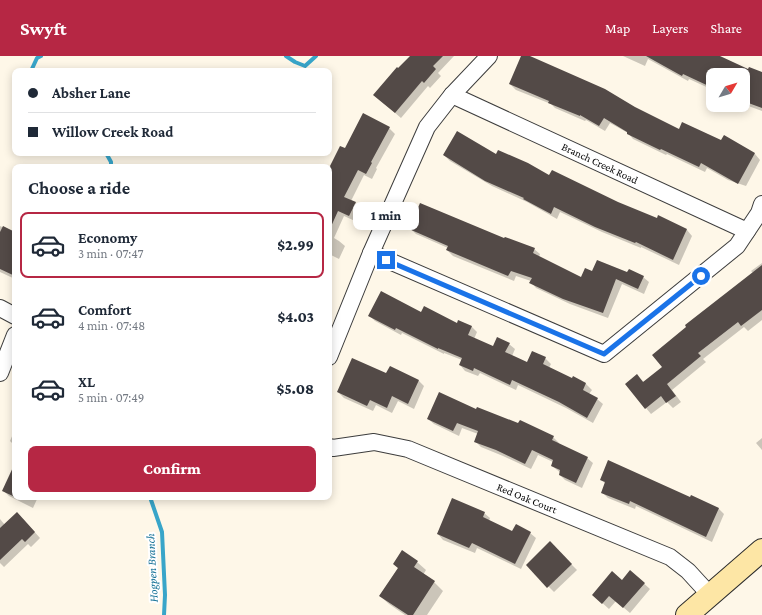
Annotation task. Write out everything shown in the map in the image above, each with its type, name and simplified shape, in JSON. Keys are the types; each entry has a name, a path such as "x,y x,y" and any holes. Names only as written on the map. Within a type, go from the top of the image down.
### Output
{"main road":[{"path":"687,615 762,550"}],"street":[{"path":"332,349 371,253 427,127 452,95 489,56"},
{"name":"Branch Creek Road","path":"452,95 748,231"},
{"path":"371,253 604,354 737,246 748,231 762,204"},
{"path":"0,308 12,314"},
{"path":"0,373 12,343"},
{"name":"Red Oak Court","path":"332,448 374,442 408,449 670,557 688,571 710,594"}],"building":[{"path":"410,56 443,56 433,66 436,69 424,83 422,81 395,113 373,95 397,67 398,68"},
{"path":"521,56 530,56 605,89 635,107 679,129 682,122 721,140 724,135 755,153 738,184 701,163 699,167 627,134 627,132 604,118 599,126 580,115 548,103 549,101 509,84"},
{"path":"646,56 720,56 746,68 706,68 706,85 683,74 682,76"},
{"path":"749,67 762,72 762,108 750,104"},
{"path":"363,113 390,127 366,174 358,170 344,197 356,202 349,216 338,211 332,224 331,164 340,146 345,148"},
{"path":"457,131 496,154 498,150 528,163 549,175 552,170 618,202 657,218 658,215 687,229 673,260 636,242 635,243 595,227 554,207 551,214 523,199 524,198 485,181 443,155"},
{"path":"420,203 504,238 505,237 535,248 533,253 581,277 585,268 592,271 597,260 627,272 629,269 644,276 638,289 616,279 603,313 563,299 529,283 532,278 511,271 508,276 446,250 448,246 409,229"},
{"path":"3,226 12,230 12,275 0,269 0,232"},
{"path":"762,265 762,310 741,326 738,322 698,353 701,356 667,384 676,396 666,403 661,396 645,409 625,384 637,374 643,382 662,367 652,355 686,327 685,325"},
{"path":"381,291 421,312 424,306 457,323 458,320 472,326 468,335 493,346 497,337 510,343 505,352 527,362 532,351 546,357 543,364 586,383 583,390 598,398 587,418 559,402 512,380 510,385 474,368 473,371 459,365 462,358 438,349 396,328 395,330 368,316"},
{"path":"352,358 386,373 390,366 419,380 408,404 392,396 387,408 370,400 367,406 337,392"},
{"path":"439,392 476,409 477,407 518,423 520,420 554,436 552,440 588,457 576,483 559,475 560,470 551,466 553,460 532,450 525,464 496,450 474,442 478,431 457,423 453,431 427,419"},
{"path":"608,460 690,497 691,495 719,508 706,537 630,501 629,504 601,493 605,482 600,480"},
{"path":"12,469 12,496 2,491"},
{"path":"452,498 485,512 483,517 512,531 516,524 531,532 515,564 472,543 469,548 437,534"},
{"path":"17,512 35,532 25,542 22,539 0,560 0,528"},
{"path":"550,541 572,564 547,588 526,565"},
{"path":"402,550 418,561 414,567 435,581 413,615 408,615 379,596 398,568 393,564"},
{"path":"630,570 645,583 623,608 609,596 602,604 592,595 612,571 622,580"}],"waterway":[{"name":"Hogpen Branch","path":"32,68 37,58 41,56"},
{"name":"Hogpen Branch","path":"286,56 305,66 316,56"},
{"name":"Hogpen Branch","path":"108,156 111,164"},
{"name":"Hogpen Branch","path":"151,500 162,532 165,595 164,615"}],"route":[{"path":"386,260 604,354 701,276"}]}
